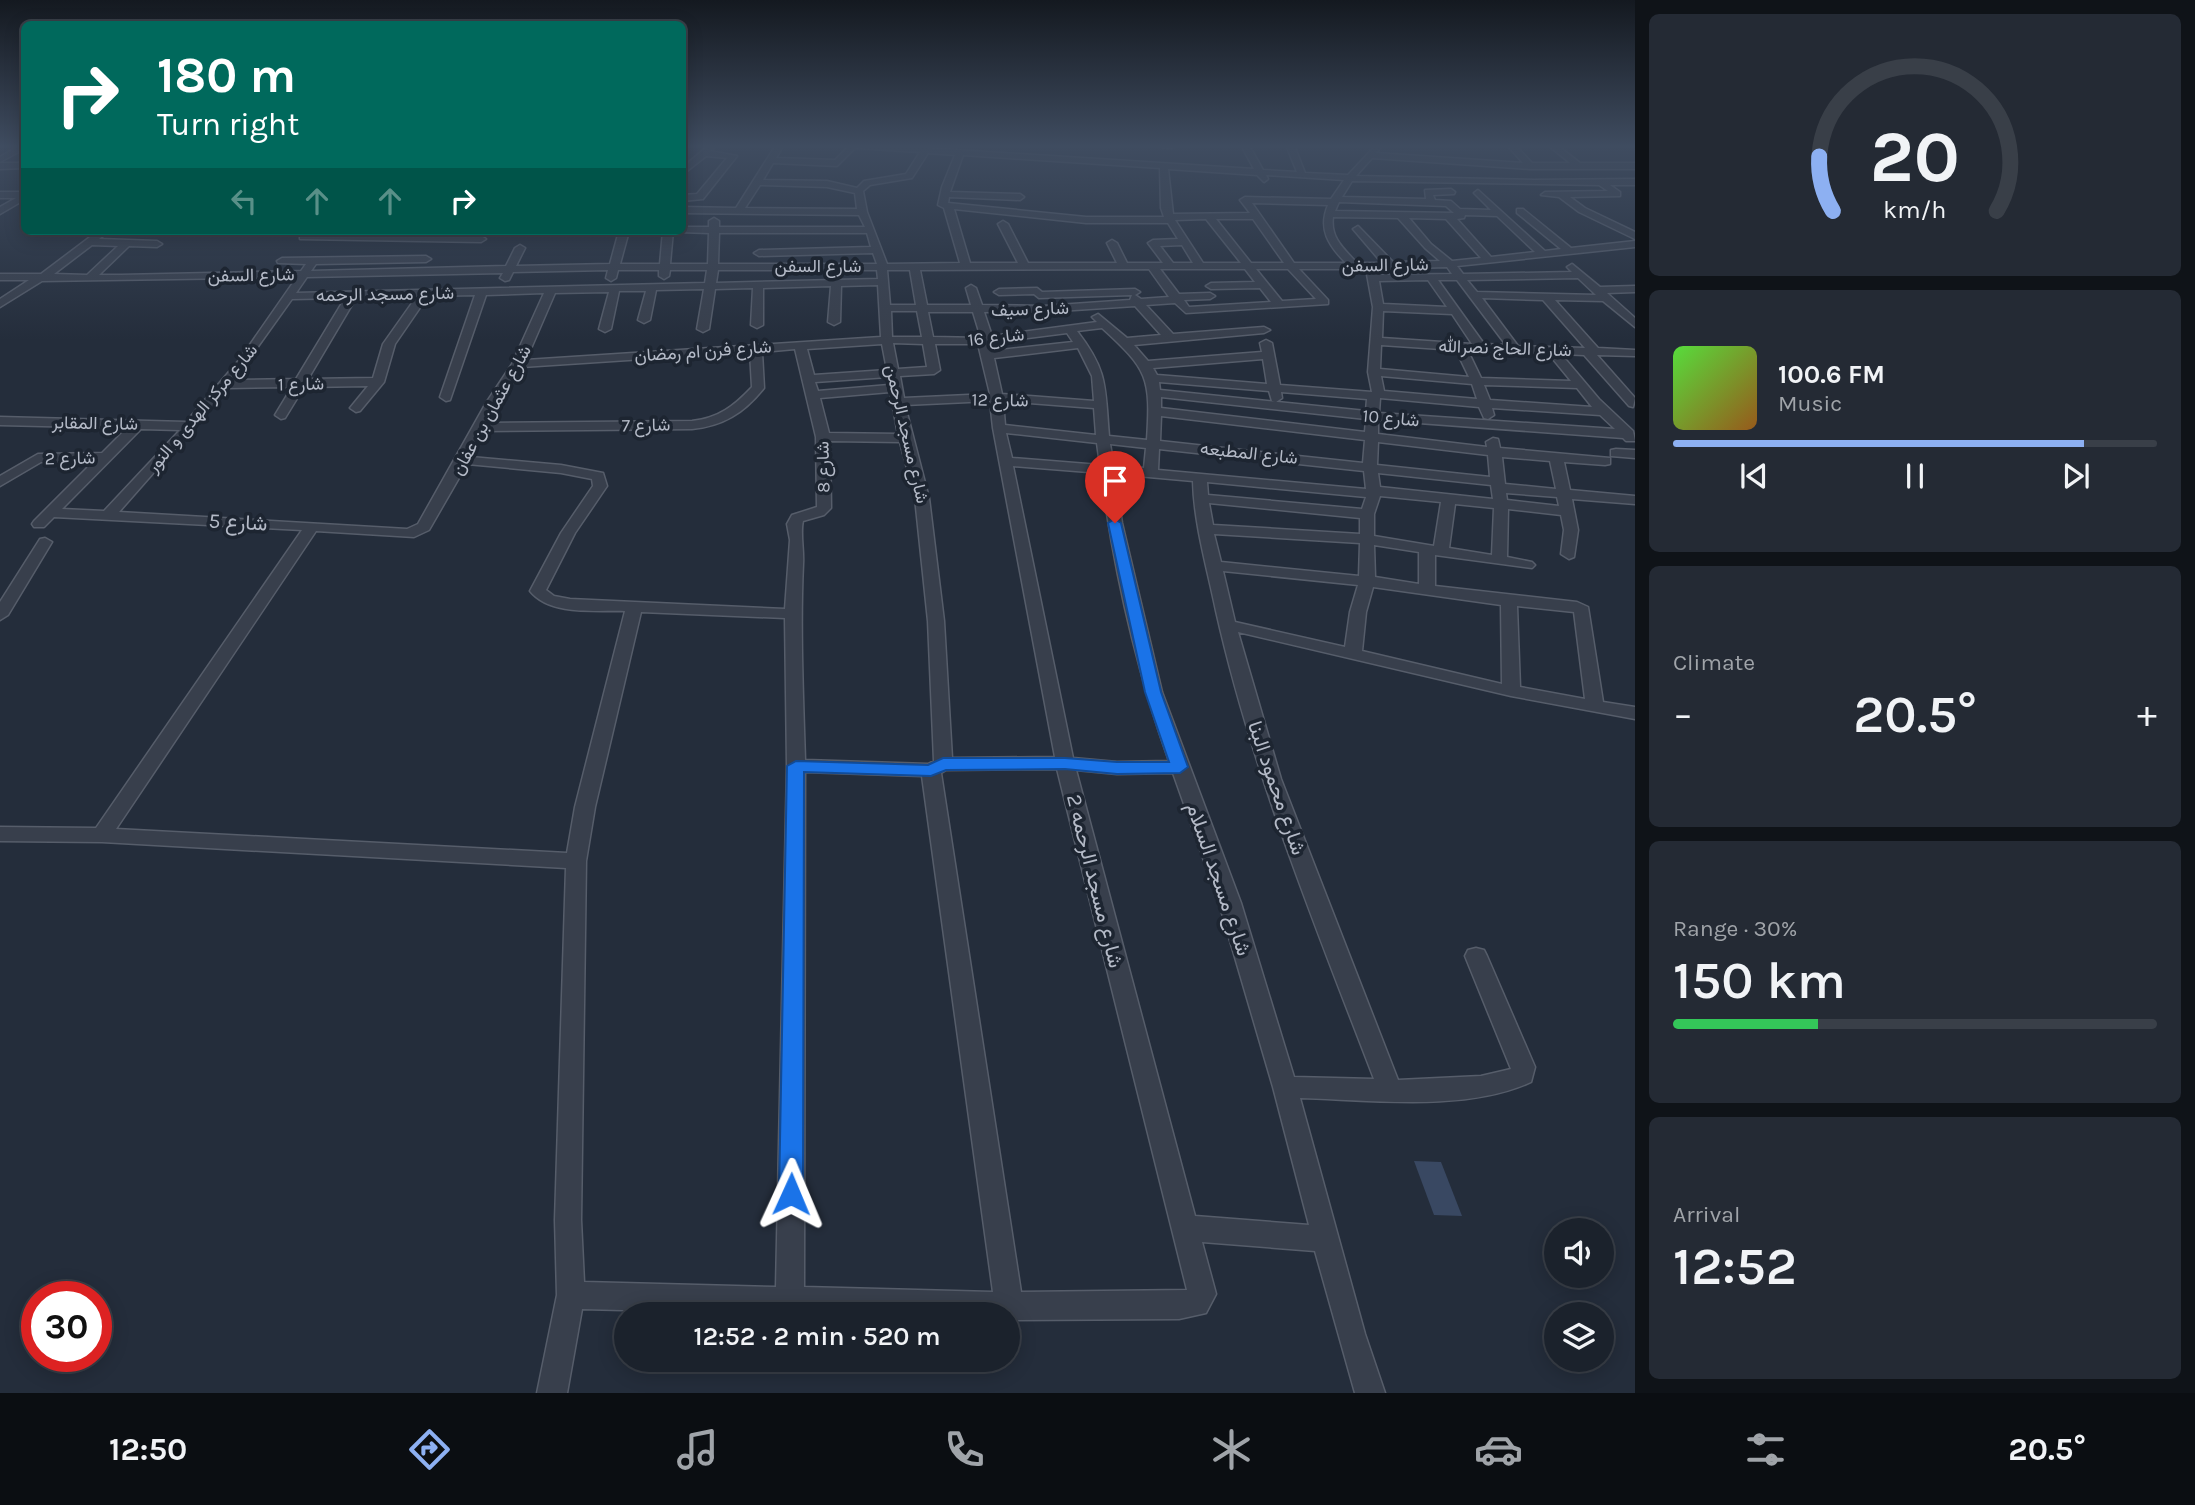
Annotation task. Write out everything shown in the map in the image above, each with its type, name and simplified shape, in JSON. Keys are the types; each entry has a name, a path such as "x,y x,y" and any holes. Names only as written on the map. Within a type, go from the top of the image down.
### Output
{"street":[{"path":"686,210 755,210"},
{"path":"755,210 758,266"},
{"name":"شارع مسجد الرحمن","path":"861,210 882,265 883,308 892,373 905,438 922,498 936,621 937,767 1008,1302"},
{"path":"950,210 965,265"},
{"path":"990,210 1094,220 1258,216"},
{"path":"1167,210 1183,242 1200,265"},
{"path":"1152,265 1186,310 1324,302 1290,265 1258,222 1254,210"},
{"path":"1331,210 1328,233 1354,266"},
{"path":"1452,210 1514,296"},
{"path":"1494,210 1543,254"},
{"path":"1581,210 1635,236"},
{"path":"703,329 713,267 715,211"},
{"path":"1520,211 1563,252 1580,275 1635,324"},
{"path":"0,212 21,213"},
{"path":"1329,214 1497,213"},
{"path":"1401,215 1428,246 1450,264 1515,349"},
{"path":"1209,217 1280,306"},
{"name":"شارع مسجد السلام","path":"1003,224 1026,265 1044,309 1062,329 1083,344 1098,376 1103,438 1115,523 1129,575 1153,692 1230,903 1285,1087 1350,1334 1370,1393"},
{"path":"1359,229 1390,265"},
{"path":"686,230 871,230"},
{"path":"800,230 802,252"},
{"path":"0,303 41,278 99,235"},
{"path":"303,237 346,235 479,244"},
{"name":"شارع مركز الهدى و النور","path":"109,515 190,426 244,361 304,274 346,235"},
{"path":"605,329 613,288 612,267 623,235"},
{"path":"644,320 665,267 668,235"},
{"path":"372,246 420,239"},
{"path":"404,259 420,239"},
{"path":"89,242 157,244"},
{"path":"1169,265 1153,243 1183,242"},
{"path":"89,278 127,243"},
{"path":"1112,243 1123,265"},
{"path":"442,292 479,244"},
{"name":"شارع السفن","path":"0,277 89,278 612,267 882,265 1290,265 1354,266 1372,272 1390,265 1450,264 1635,244"},
{"path":"1621,245 1635,254"},
{"path":"501,291 507,269 520,248"},
{"path":"759,253 877,250"},
{"path":"115,254 146,254"},
{"path":"1525,256 1591,351 1634,403"},
{"path":"399,293 421,259"},
{"path":"282,261 433,259"},
{"path":"810,379 934,370 914,265"},
{"path":"1353,653 1358,612 1367,581 1365,539 1367,514 1374,493 1370,466 1376,395 1374,372 1378,307 1372,272 1431,277 1580,275"},
{"path":"281,415 300,384 356,273"},
{"path":"1431,277 1480,348"},
{"name":"شارع مسجد الرحمه","path":"288,296 882,282"},
{"path":"834,322 836,283"},
{"path":"757,325 758,285"},
{"path":"999,292 1130,292 1174,296 1263,285"},
{"path":"971,288 986,345 1083,344"},
{"name":"شارع عثمان بن عفان","path":"424,527 492,403 519,364 551,289"},
{"path":"1475,295 1552,297 1635,289"},
{"name":"شارع مسجد الرحمه","path":"446,397 482,291"},
{"path":"1130,292 1169,337"},
{"path":"356,408 378,382 389,344 425,293"},
{"name":"شارع سيف","path":"883,308 1044,309 1138,303 1174,296"},
{"path":"1088,307 1123,342 1153,378 1155,393 1151,475"},
{"path":"1378,307 1453,311"},
{"path":"1261,316 1277,405"},
{"name":"شارع 16","path":"887,340 986,345 1062,329 1105,324"},
{"path":"1123,342 1264,330"},
{"name":"شارع فرن ام رمضان","path":"519,364 887,340"},
{"name":"شارع الحاج نصرالله","path":"1375,341 1480,348 1635,353"},
{"name":"شارع 8","path":"793,614 797,540 794,521 824,508 823,437 800,345"},
{"name":"شارع مسجد الرحمه 2","path":"986,345 997,397 999,428 1065,763 1202,1294 1196,1303 1188,1304 1020,1306"},
{"path":"1460,347 1477,381 1491,426 1501,506 1499,560"},
{"name":"شارع 7","path":"480,428 692,425 720,420 732,414 758,388 756,348"},
{"path":"1551,350 1631,438"},
{"path":"1143,365 1268,355"},
{"path":"1374,372 1477,381 1581,385"},
{"path":"1153,378 1486,404 1600,407 1634,403"},
{"name":"شارع 1","path":"223,384 378,382"},
{"path":"814,395 896,388"},
{"name":"شارع 10","path":"1155,393 1373,416 1631,438"},
{"name":"شارع 12","path":"899,402 997,397 1100,405"},
{"path":"1154,411 1495,452 1556,457 1635,454"},
{"name":"شارع المقابر","path":"0,421 190,426"},
{"path":"105,457 138,424"},
{"name":"شارع المطبعه","path":"999,428 1370,466 1565,494 1635,500"},
{"path":"823,437 905,438"},
{"name":"شارع 2","path":"0,482 38,458 105,457"},
{"name":"شارع 5","path":"105,457 44,519 109,515 409,534 424,527"},
{"path":"1556,457 1571,530 1569,554"},
{"path":"463,460 561,469 598,476 600,486 568,533 538,591 542,597 558,603 793,614 796,766 790,1301"},
{"path":"1007,462 1108,468 1151,475 1568,511"},
{"name":"شارع محمود البنا","path":"1200,478 1205,529 1237,669 1275,790 1390,1089"},
{"path":"1200,498 1367,514"},
{"path":"1427,589 1434,550 1448,500"},
{"path":"102,835 312,526"},
{"path":"1205,529 1365,539 1527,565"},
{"path":"0,615 5,600 45,542"},
{"path":"1215,566 1367,581 1580,608 1595,707"},
{"path":"1509,601 1511,691"},
{"path":"552,1393 571,1295 568,1220 576,862 592,775 635,607"},
{"path":"1227,625 1511,691 1635,713"},
{"path":"796,766 937,767 1065,763 1117,768 1180,767"},
{"path":"0,834 102,835 576,862"},
{"path":"1285,1087 1390,1089 1487,1086 1509,1083 1523,1075 1524,1066 1476,956"},
{"path":"1185,1228 1325,1239"},
{"path":"571,1295 834,1302"}],"water":[{"path":"1414,1161 1441,1162 1462,1216 1434,1215"}],"route":[{"path":"791,1194 796,766 931,770 943,764 1065,763 1117,768 1180,767 1153,692 1129,575 1115,523"}]}
